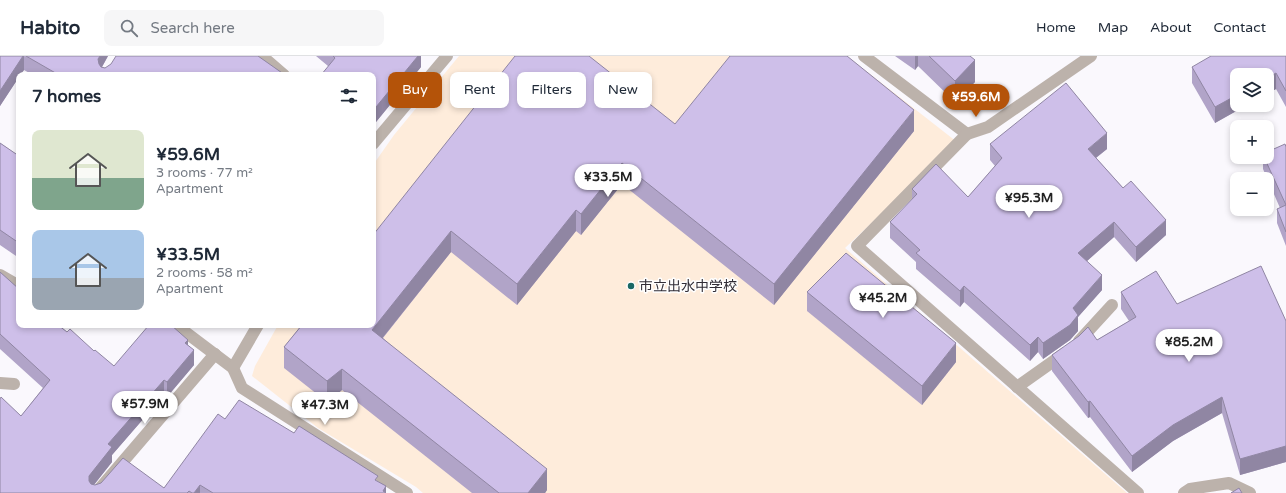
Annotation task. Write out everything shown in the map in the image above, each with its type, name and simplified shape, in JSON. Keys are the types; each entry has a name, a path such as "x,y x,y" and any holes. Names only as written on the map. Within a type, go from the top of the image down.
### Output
{"street":[{"path":"262,56 281,72"},
{"path":"376,140 447,56"},
{"path":"864,56 967,134"},
{"path":"1091,56 988,127 967,134 857,246 1138,493"},
{"path":"0,275 16,284"},
{"path":"1017,387 1075,346 1112,306"},
{"path":"180,328 233,368 242,388 407,493"},
{"path":"233,368 256,328"},
{"path":"96,493 215,354"},
{"path":"0,383 14,384"},
{"path":"1184,493 1190,489 1229,483 1250,493"}],"shaded area":[{"name":"市立出水中学校","path":"459,56 847,56 957,142 845,248 1127,493 423,493 416,487 318,428 252,376 255,366 276,328 376,328 376,161 394,135 416,108 442,108 442,77"}],"building":[{"path":"0,56 23,56 0,91"},
{"path":"26,56 100,56 98,59 99,64 101,67 105,68 111,64 116,56 258,56 281,72 54,72"},
{"path":"333,56 418,56 405,72 388,72 388,92 376,107 376,72 323,72 335,58"},
{"path":"515,56 589,56 609,72 594,72 594,108 652,108 652,106 675,124 730,56 847,56 914,110 774,284 622,163 581,214 576,210 517,284 451,231 376,325 376,231 474,108 509,108 509,72 502,72"},
{"path":"929,56 970,56 975,60 955,81"},
{"path":"1211,56 1286,56 1286,91 1276,73 1274,74 1274,68 1230,68 1230,99 1215,107 1192,67"},
{"path":"1066,83 1107,133 1088,149 1123,188 1131,181 1166,220 1136,247 1114,222 1078,253 1102,275 1073,308 1078,315 1070,325 1043,343 1038,337 1030,345 964,286 960,291 916,253 920,250 890,222 917,194 912,189 936,164 968,197 1002,158 990,144"},
{"path":"0,143 16,154 16,241 0,230"},
{"path":"1285,144 1286,147 1286,205 1274,179 1274,172 1271,172 1267,164 1274,164 1274,149"},
{"path":"1286,205 1286,232 1277,209"},
{"path":"846,253 956,343 922,386 807,292"},
{"path":"1261,266 1286,321 1286,446 1240,459 1222,397 1173,425 1132,456 1090,401 1088,402 1052,355 1079,336 1088,327 1097,340 1136,317 1121,292 1156,271 1177,304"},
{"path":"0,272 16,286 16,328 62,328 67,332 70,329 94,351 95,350 114,366 146,328 174,328 188,340 185,343 194,350 167,382 164,380 108,444 112,447 89,476 89,481 91,484 95,485 101,483 123,458 164,488 218,414 225,419 239,400 294,433 299,426 378,476 375,480 386,486 383,491 386,493 213,493 200,485 194,493 189,491 187,493 0,493 0,399 1,397 21,416 50,380 0,334"},
{"path":"300,328 374,328 372,330 547,469 528,493 499,493 342,369 327,381 284,347"},
{"path":"1239,488 1242,493 1231,493"}],"place":[{"name":"市立出水中学校","path":"631,286"}]}
